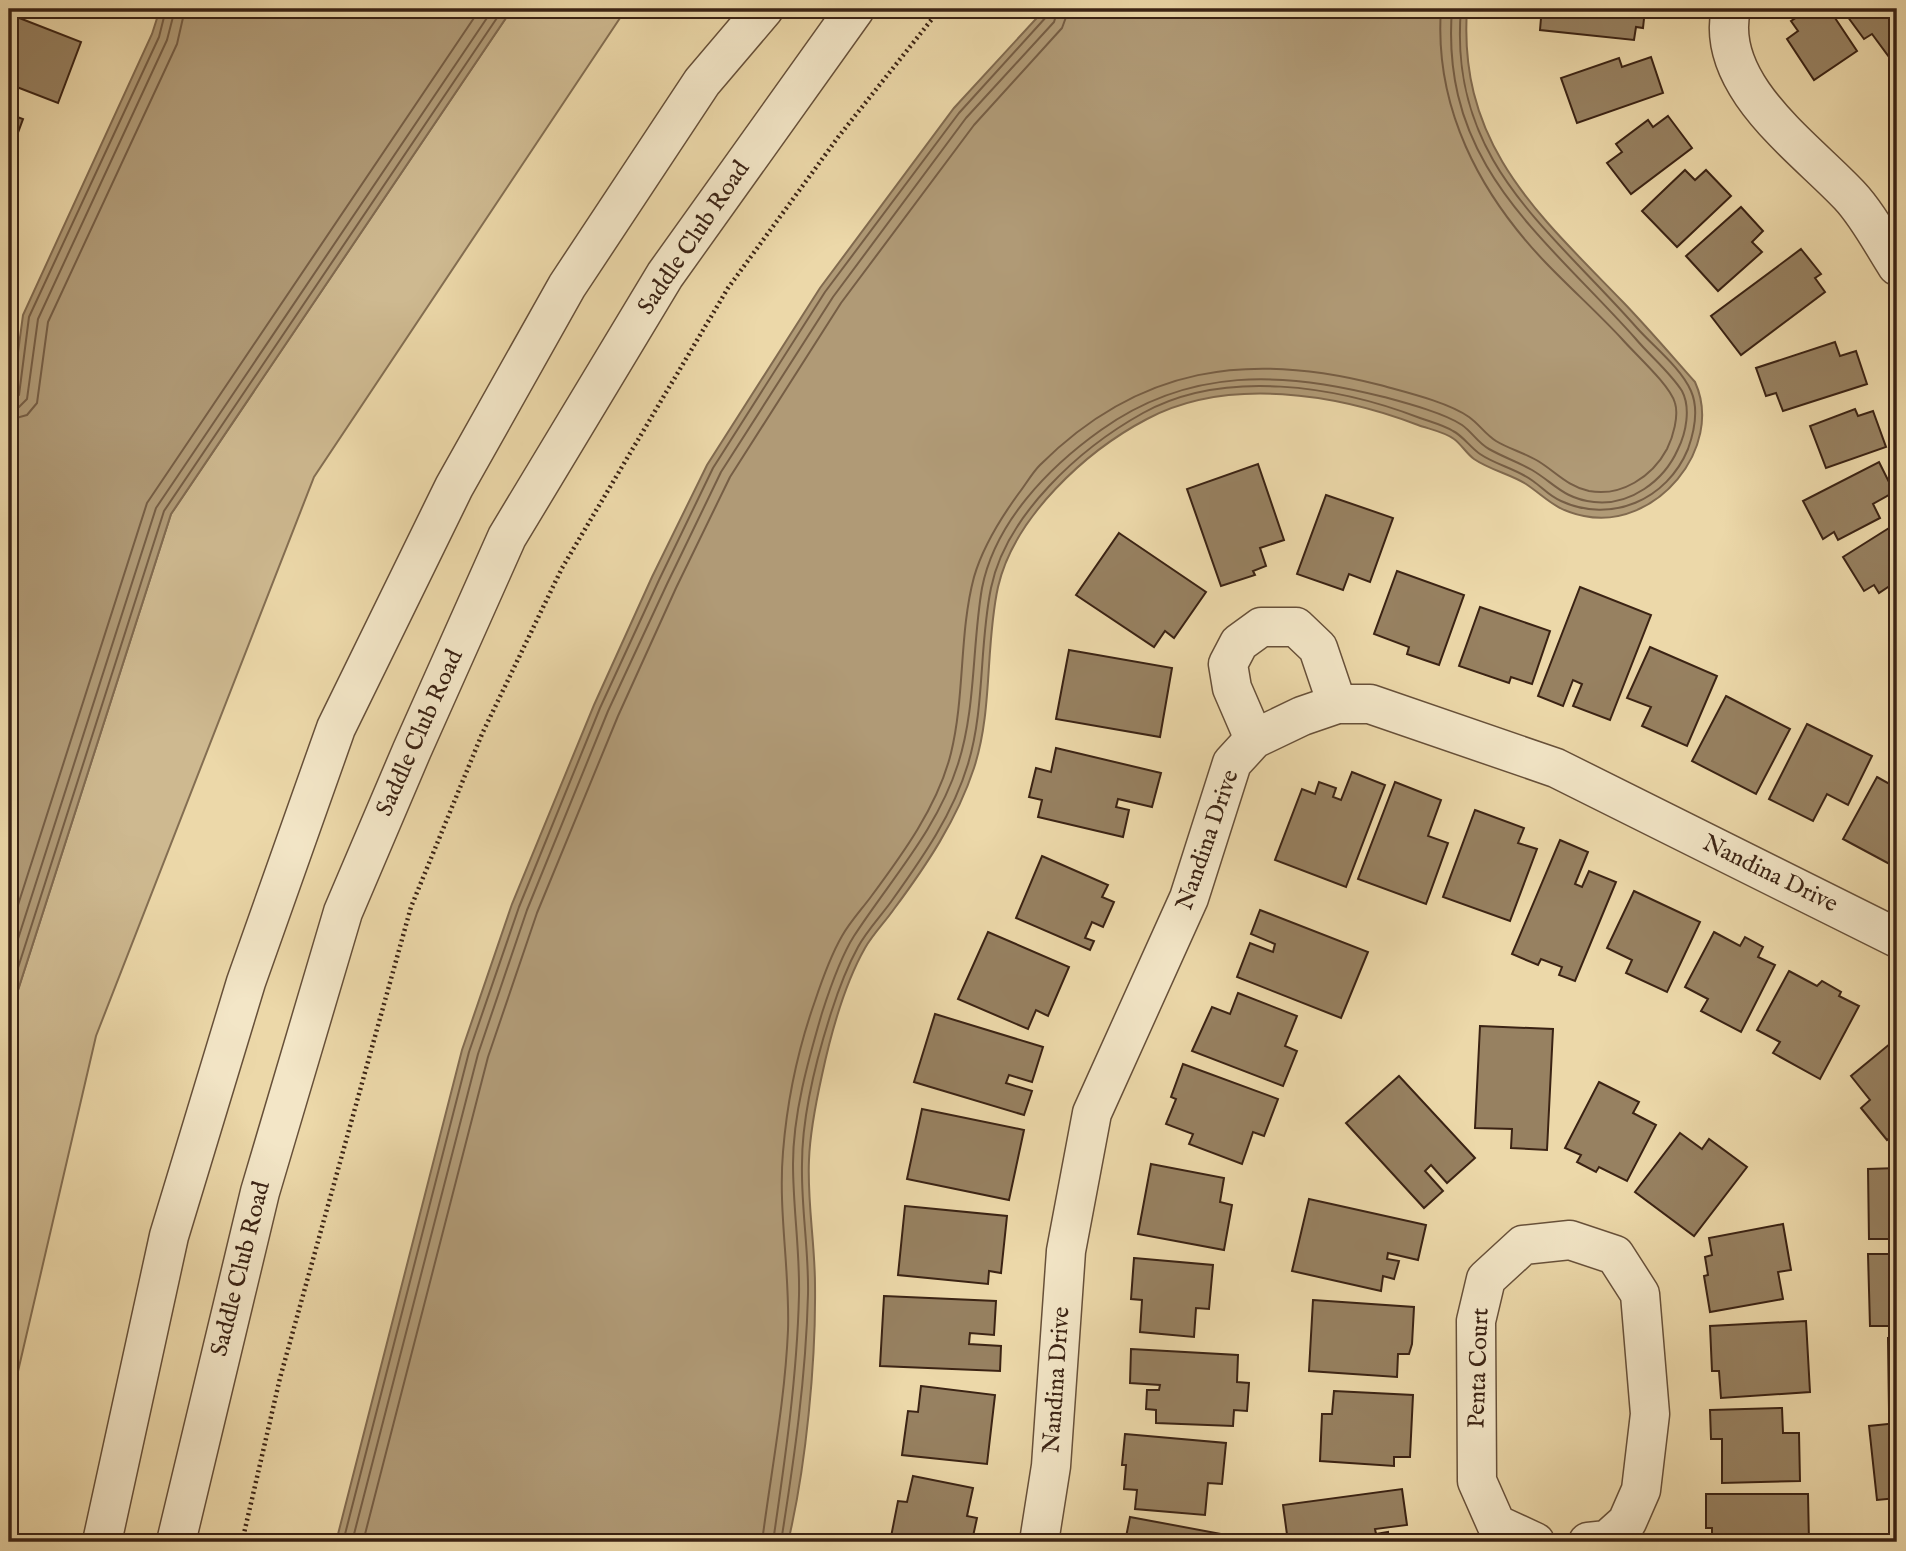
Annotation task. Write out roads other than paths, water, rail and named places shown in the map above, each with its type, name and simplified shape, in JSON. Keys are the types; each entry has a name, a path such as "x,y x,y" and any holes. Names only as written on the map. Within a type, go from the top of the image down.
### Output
{"street":[{"path":"102,1542 169,1236 246,982 336,728 454,487 567,286 702,82 764,9"},
{"name":"Saddle Club Road","path":"176,1542 260,1192 342,912 423,725 507,537 536,489 666,275 856,9"},
{"path":"1731,9 1728,21 1738,73 1768,115 1852,198 1897,267"},
{"path":"1254,738 1232,688 1228,664 1239,643 1261,627 1296,627 1318,648 1336,704"},
{"name":"Nandina Drive","path":"1039,1542 1051,1466 1066,1251 1091,1113 1189,898 1232,763 1254,738 1336,704 1370,704 1556,768 1897,938"},
{"name":"Penta Court","path":"1535,1542 1496,1524 1477,1481 1476,1321 1486,1279 1524,1245 1570,1240 1615,1255 1640,1294 1650,1414 1642,1477 1640,1490 1627,1522 1602,1542"}],"water":[{"path":"160,9 512,9 171,514 9,1018 9,419 23,315 152,34"},
{"path":"1045,9 1467,9 1468,57 1475,100 1490,138 1509,173 1533,206 1695,382 1702,407 1700,433 1692,457 1677,479 1658,498 1636,511 1610,517 1584,516 1559,507 1526,484 1474,459 1457,441 1442,433 1386,414 1318,398 1282,394 1212,397 1147,419 1100,449 1077,468 1036,512 1006,561 994,609 984,724 967,787 950,824 929,859 865,948 834,1026 818,1096 810,1149 809,1191 815,1285 814,1347 805,1448 788,1542 336,1542 462,1050 512,904 594,705 652,577 707,465 820,288 954,108"}]}
